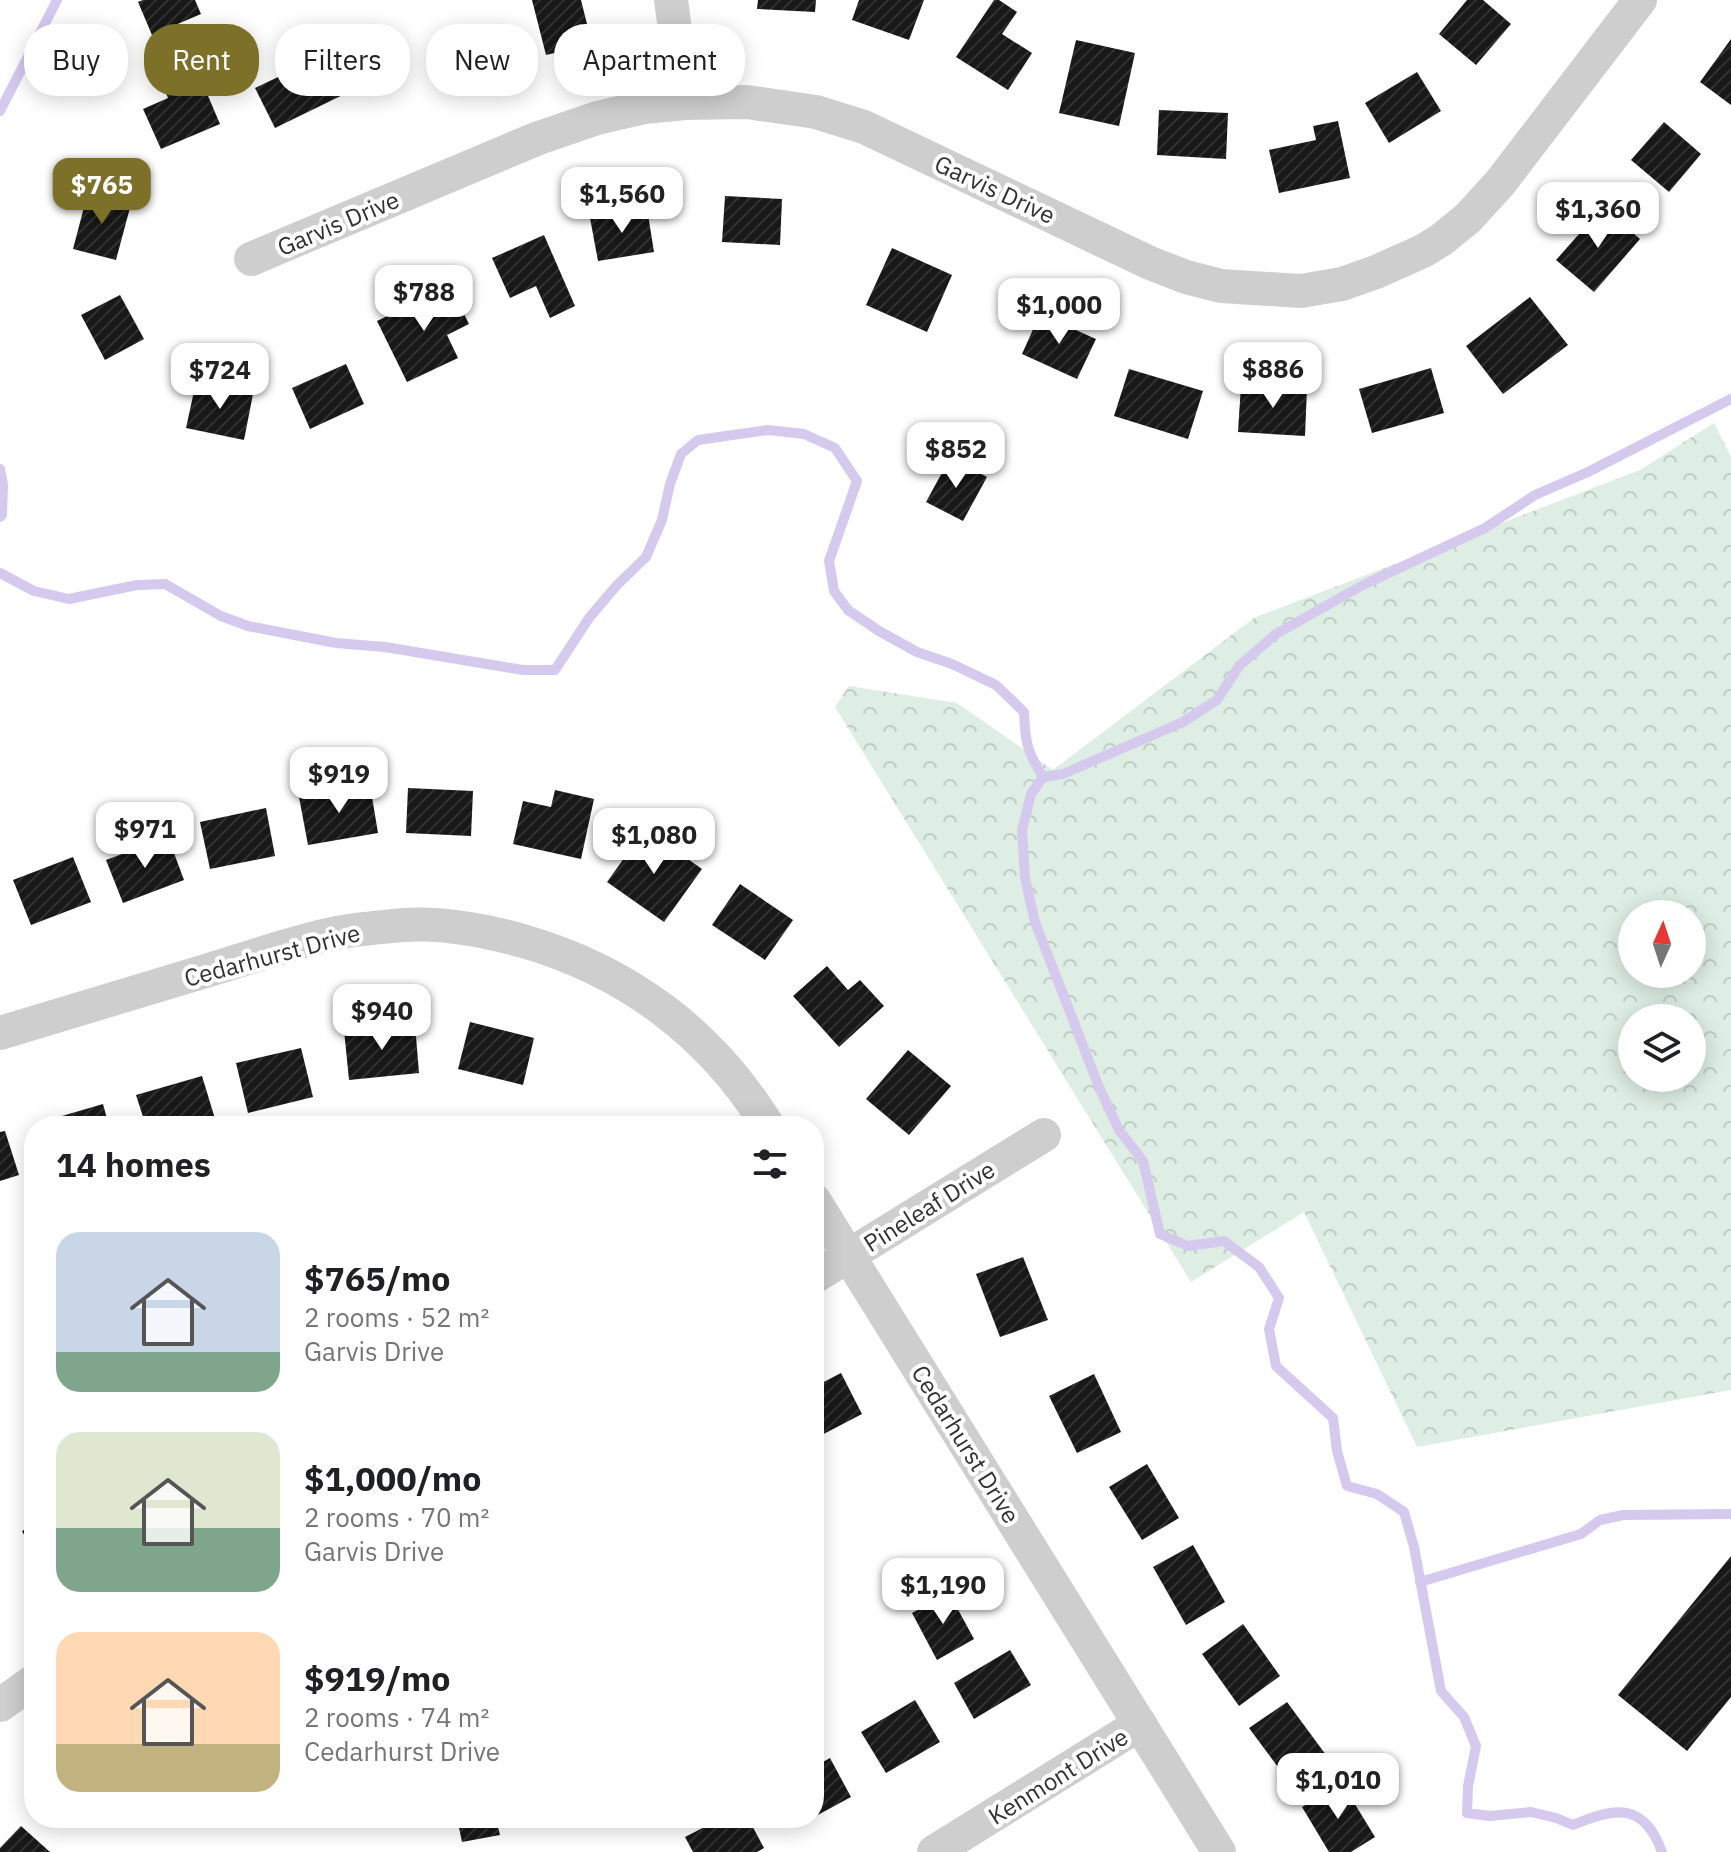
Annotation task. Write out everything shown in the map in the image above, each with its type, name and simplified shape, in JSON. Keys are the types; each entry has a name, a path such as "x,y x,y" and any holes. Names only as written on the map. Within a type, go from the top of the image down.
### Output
{"street":[{"path":"671,0 685,103"},
{"name":"Garvis Drive","path":"251,259 536,139 597,118 645,107 747,102 816,112 864,127 1150,263 1186,277 1221,286 1301,291 1342,284 1376,272 1441,240 1468,218 1500,183 1640,0"},
{"name":"Cedarhurst Drive","path":"0,1033 338,933 406,925 487,930 559,951 637,991 686,1028 712,1053 761,1116"},
{"name":"Pineleaf Drive","path":"824,1271 1044,1135"},
{"name":"Cedarhurst Drive","path":"824,1216 1219,1852"},
{"path":"0,1705 24,1688"},
{"name":"Kenmont Drive","path":"934,1852 1140,1724"}],"green space":[{"path":"1714,423 1731,457 1731,1390 1417,1447 1304,1212 1191,1282 835,707 849,686 957,703 1053,770 1254,618 1640,470"}],"building":[{"path":"195,0 201,14 178,24 147,24 138,2"},
{"path":"532,0 581,0 587,24 554,24 554,53 546,55"},
{"path":"758,0 816,0 815,12 757,9"},
{"path":"859,0 924,0 909,40 852,20"},
{"path":"994,0 1017,12 1002,34 1032,53 1008,90 956,57"},
{"path":"1467,0 1483,0 1511,24 1476,65 1439,34"},
{"path":"1731,39 1731,105 1700,82"},
{"path":"1076,40 1135,53 1119,126 1059,113"},
{"path":"1417,72 1441,111 1389,143 1365,103"},
{"path":"275,78 275,96 341,96 275,128 259,96 259,86"},
{"path":"208,96 220,124 161,149 143,109 168,98"},
{"path":"1159,110 1228,113 1226,159 1157,155"},
{"path":"1338,121 1350,178 1279,193 1269,150 1316,140 1313,126"},
{"path":"1664,122 1701,154 1669,192 1631,160"},
{"path":"88,192 131,204 116,260 73,249"},
{"path":"725,196 782,199 780,245 722,242"},
{"path":"1603,207 1640,239 1594,292 1556,260"},
{"path":"647,208 654,252 598,261 590,218"},
{"path":"544,235 575,306 550,318 536,286 510,298 492,258"},
{"path":"892,248 952,275 927,332 866,305"},
{"path":"450,286 469,324 447,335 458,358 407,382 377,321"},
{"path":"120,295 144,339 105,360 81,315"},
{"path":"1530,297 1568,345 1503,394 1466,346"},
{"path":"1040,314 1096,339 1077,379 1022,354"},
{"path":"346,364 364,404 310,429 292,388"},
{"path":"1431,368 1444,413 1372,433 1359,389"},
{"path":"1129,369 1203,391 1188,439 1114,416"},
{"path":"196,382 253,394 244,440 186,428"},
{"path":"1241,385 1307,388 1305,436 1238,432"},
{"path":"950,458 987,477 963,521 926,502"},
{"path":"370,785 378,833 308,845 299,797"},
{"path":"408,788 473,791 471,836 406,833"},
{"path":"555,790 594,799 581,859 513,844 523,801 551,807"},
{"path":"266,808 275,856 210,869 200,822"},
{"path":"645,829 702,869 664,922 607,882"},
{"path":"168,837 184,880 123,903 106,860"},
{"path":"73,857 91,902 31,925 13,880"},
{"path":"740,884 793,920 765,960 712,925"},
{"path":"827,966 848,990 860,980 884,1006 839,1047 793,996"},
{"path":"470,1022 534,1038 523,1085 458,1069"},
{"path":"415,1024 419,1073 349,1080 344,1030"},
{"path":"301,1048 313,1097 248,1113 236,1063"},
{"path":"908,1050 951,1086 909,1135 866,1099"},
{"path":"202,1076 214,1116 143,1116 136,1095"},
{"path":"103,1104 106,1116 62,1116"},
{"path":"5,1131 19,1175 0,1181 0,1132"},
{"path":"1023,1257 1048,1320 1000,1337 976,1274"},
{"path":"841,1373 862,1414 824,1434 824,1382"},
{"path":"1094,1374 1121,1432 1077,1453 1049,1396"},
{"path":"1147,1464 1179,1518 1142,1540 1109,1487"},
{"path":"1193,1545 1225,1602 1186,1625 1153,1567"},
{"path":"1731,1556 1731,1697 1687,1751 1618,1695"},
{"path":"949,1593 974,1639 937,1660 912,1613"},
{"path":"1243,1624 1280,1676 1239,1706 1202,1654"},
{"path":"1010,1650 1031,1685 974,1719 954,1683"},
{"path":"915,1700 940,1742 886,1773 861,1732"},
{"path":"1287,1702 1326,1755 1289,1782 1249,1728"},
{"path":"830,1758 851,1797 824,1812 824,1761"},
{"path":"1342,1783 1375,1837 1351,1852 1329,1852 1302,1807"},
{"path":"21,1826 50,1852 0,1852 0,1848"},
{"path":"459,1828 498,1828 500,1835 462,1842"},
{"path":"703,1828 753,1828 764,1848 757,1852 693,1852 685,1837"}],"waterway":[{"path":"0,111 57,0"},
{"path":"1662,1852 1646,1824 1626,1813 1615,1812 1573,1825 1531,1812 1490,1816 1467,1813 1468,1786 1476,1746 1464,1717 1441,1691 1414,1547 1404,1512 1377,1494 1347,1486 1337,1451 1333,1418 1276,1366 1269,1329 1279,1298 1259,1267 1224,1241 1188,1246 1160,1234 1143,1161 1119,1130 1099,1087 1035,922 1025,878 1022,830 1031,794 1043,777 1063,774 1183,722 1217,700 1239,666 1276,634 1363,585 1485,528 1535,495 1588,472 1731,399"},
{"path":"0,573 34,591 69,599 137,585 165,584 221,616 248,626 336,643 385,647 523,670 555,670 589,618 646,557 662,520 681,454 698,440 768,430 804,434 835,448 857,481 829,561 834,591 848,610 879,631 917,652 952,664 996,685 1024,712 1028,746 1043,777"},
{"path":"0,469 3,485 0,517"},
{"path":"1420,1582 1581,1534 1600,1520 1623,1515 1731,1514"}]}
